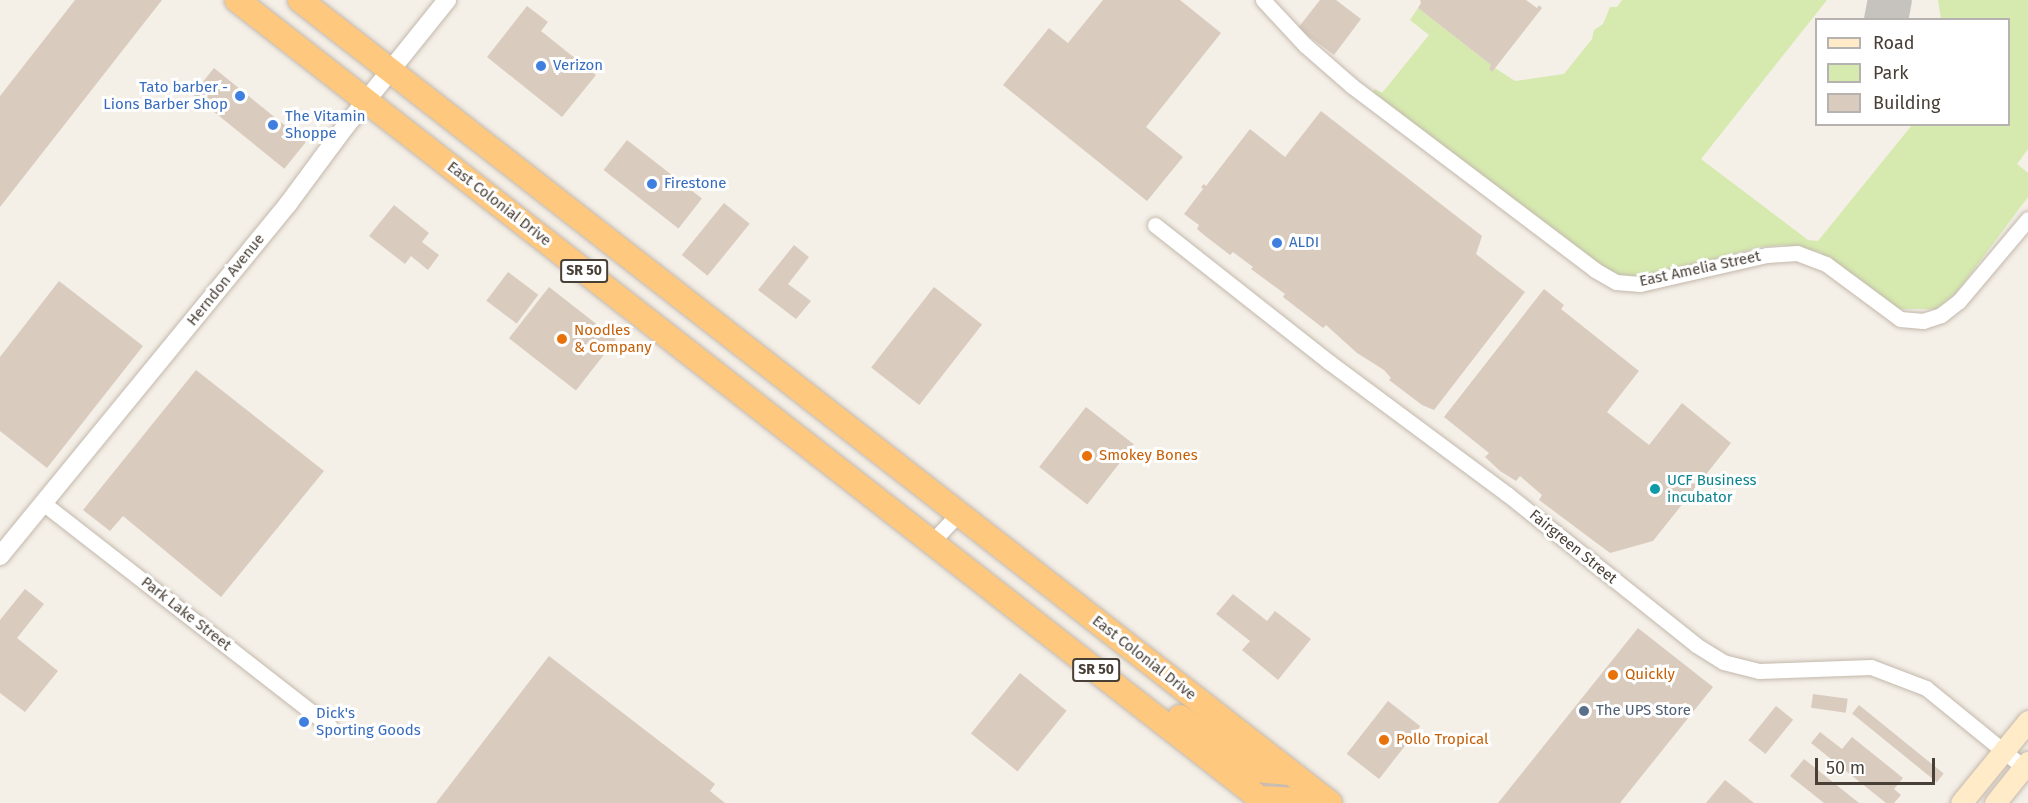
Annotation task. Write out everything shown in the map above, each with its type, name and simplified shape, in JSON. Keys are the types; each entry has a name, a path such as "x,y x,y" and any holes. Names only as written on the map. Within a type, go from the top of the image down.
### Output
{"highway":[{"name":"East Colonial Drive","path":"237,0 1263,801"},
{"name":"East Colonial Drive","path":"300,0 1330,803"},
{"path":"1154,717 1182,718 1255,770 1291,773"},
{"path":"1263,801 1301,800 1304,803"}],"main road":[{"path":"1961,803 2028,721"},
{"path":"1995,803 2026,767"}],"street":[{"name":"Herndon Avenue","path":"0,556 288,204 447,0"},
{"name":"East Amelia Street","path":"1263,0 1305,45 1352,86 1595,270 1616,282 1641,284 1767,255 1797,254 1826,264 1900,319 1923,321 1941,315 1959,301 2028,219"},
{"name":"Fairgreen Street","path":"1155,225 1329,362 1507,494 1696,645 1723,662 1759,671 1871,667 1926,688 2026,767"},
{"name":"Park Lake Street","path":"44,503 329,726"},
{"path":"932,542 957,514"}],"green space":[{"path":"1622,0 1827,0 1701,159 1808,240 1818,241 1911,126 2010,126 2010,18 1941,18 1938,0 2028,0 2028,149 2017,164 2028,173 2028,197 1957,292 1936,309 1892,309 1820,252 1783,245 1761,247 1635,278 1611,276 1371,94 1375,89 1382,93 1429,35 1410,20 1418,8 1491,65 1489,69 1492,71 1495,68 1515,81 1564,74 1592,39 1594,30 1603,24 1610,7 1617,7"}],"building":[{"path":"75,0 162,0 0,207 0,96"},
{"path":"1103,0 1180,0 1221,33 1146,127 1183,157 1147,201 1003,85 1049,28 1068,43"},
{"path":"1320,0 1336,0 1361,19 1334,55 1298,28"},
{"path":"1420,0 1526,0 1537,8 1539,5 1542,8 1492,72 1489,69 1491,65 1418,8"},
{"name":"Verizon","path":"527,6 548,22 541,31 596,75 562,117 487,57"},
{"path":"214,68 306,142 284,169 193,94"},
{"path":"1321,111 1482,236 1476,254 1525,292 1434,410 1422,405 1389,380 1391,378 1384,370 1357,353 1326,325 1323,328 1283,297 1285,294 1251,269 1253,267 1233,252 1230,255 1197,229 1199,225 1184,214 1203,189 1201,187 1204,184 1206,186 1250,129 1285,157"},
{"name":"Firestone","path":"627,140 702,198 678,228 604,170"},
{"path":"724,203 750,224 707,276 682,255"},
{"path":"394,205 429,233 422,242 439,255 428,270 411,256 405,264 369,236"},
{"path":"794,245 809,257 788,284 811,301 796,319 758,290"},
{"name":"Noodles & Company","path":"508,272 538,295 517,324 486,301"},
{"path":"59,281 143,346 47,468 0,431 0,357"},
{"name":"Noodles & Company","path":"549,287 616,339 576,391 509,338"},
{"path":"934,287 982,325 919,405 871,367"},
{"path":"1544,289 1564,305 1561,309 1639,371 1607,412 1649,445 1682,403 1731,443 1653,541 1610,553 1539,500 1542,495 1520,476 1516,481 1500,471 1485,457 1489,453 1444,417"},
{"path":"196,370 324,471 221,597 123,516 110,531 83,510"},
{"name":"Smokey Bones","path":"1086,407 1134,445 1087,504 1039,467"},
{"path":"25,589 44,604 17,638 58,671 25,712 0,693 0,620"},
{"path":"1233,594 1267,621 1275,611 1311,639 1278,680 1242,650 1250,641 1216,614"},
{"path":"1638,628 1713,687 1620,803 1498,803"},
{"path":"549,656 715,784 710,791 725,803 436,803"},
{"path":"1020,673 1067,711 1018,771 971,734"},
{"path":"1813,694 1848,699 1846,713 1811,708"},
{"name":"Pollo Tropical","path":"1388,701 1420,726 1379,779 1347,754"},
{"path":"1859,705 1944,774 1937,782 1852,714"},
{"path":"1776,706 1793,720 1765,754 1748,740"},
{"path":"1820,732 1842,749 1852,737 1903,778 1894,789 1901,795 1894,803 1886,803 1811,743"},
{"path":"1804,759 1859,803 1824,803 1790,776"},
{"path":"1725,780 1754,803 1706,803"}],"taxiway":[{"path":"1886,18 1890,0"}],"place":[{"name":"Verizon","path":"541,66"},
{"name":"Tato barber - Lions Barber Shop","path":"240,96"},
{"name":"The Vitamin Shoppe","path":"273,125"},
{"name":"Firestone","path":"652,184"},
{"name":"ALDI","path":"1277,243"},
{"name":"Noodles & Company","path":"562,339"},
{"name":"Smokey Bones","path":"1087,456"},
{"name":"UCF Business incubator","path":"1655,489"},
{"name":"Quickly","path":"1613,675"},
{"name":"The UPS Store","path":"1584,711"},
{"name":"Dick's Sporting Goods","path":"304,722"},
{"name":"Pollo Tropical","path":"1384,740"}]}
